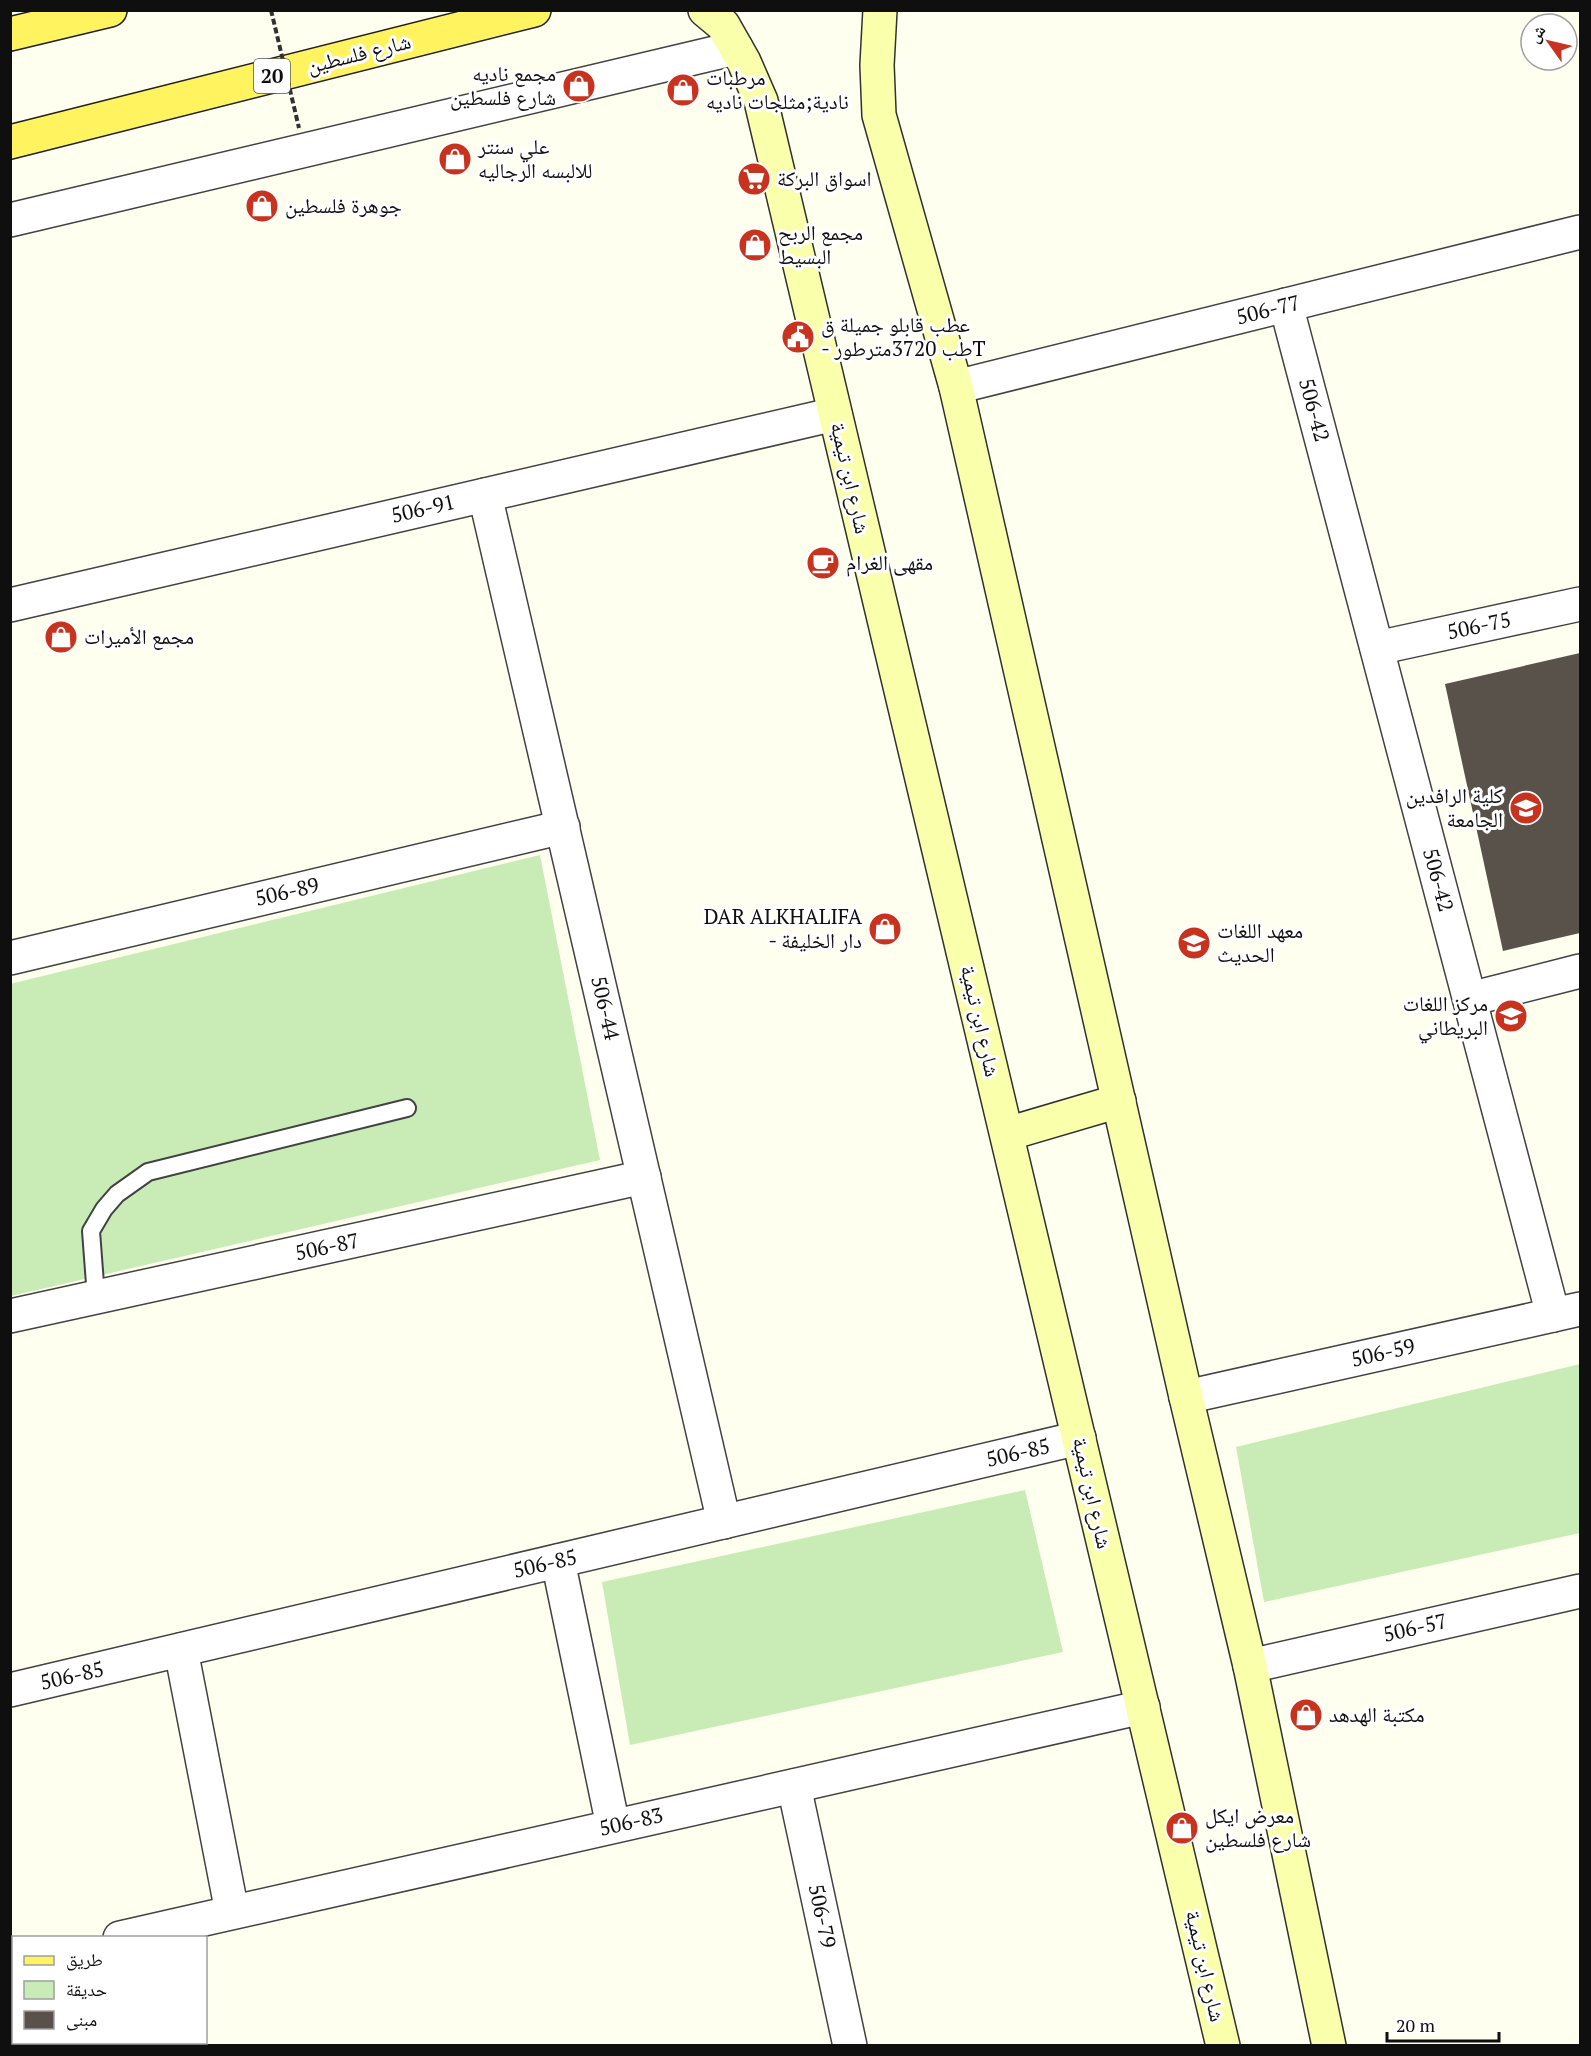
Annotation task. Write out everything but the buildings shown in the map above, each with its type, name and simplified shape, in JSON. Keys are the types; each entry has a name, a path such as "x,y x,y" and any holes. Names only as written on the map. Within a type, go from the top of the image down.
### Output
{"main road":[{"path":"10,34 110,10"},
{"name":"شارع فلسطين","path":"10,142 534,10"}],"street":[{"name":"شارع ابن تيمية","path":"705,10 723,25 761,101 1224,2046"},
{"path":"880,10 877,65 879,115 956,387 1186,1397 1250,1666 1329,2046"},
{"path":"10,220 736,48"},
{"name":"506-77","path":"956,387 1581,232"},
{"name":"506-42","path":"1286,305 1470,999 1567,1312"},
{"name":"506-91","path":"10,605 835,414"},
{"name":"506-44","path":"485,495 724,1522"},
{"name":"506-75","path":"1377,648 1581,604"},
{"name":"506-89","path":"10,958 563,826"},
{"path":"1470,999 1581,971"},
{"path":"1006,1134 1119,1101"},
{"name":"506-87","path":"10,1316 644,1178"},
{"name":"506-59","path":"1186,1397 1567,1312"},
{"name":"506-85","path":"12,1683 181,1650 1079,1438"},
{"path":"558,1561 613,1827"},
{"name":"506-57","path":"1250,1666 1581,1591"},
{"path":"181,1650 232,1912"},
{"name":"506-83","path":"129,1936 1143,1707"},
{"name":"506-79","path":"794,1786 850,2046"}],"lane":[{"path":"96,1297 91,1231 104,1209 117,1194 148,1172 407,1108"}],"path":[{"path":"271,10 299,128"}],"green space":[{"path":"540,855 600,1160 11,1296 10,984"},
{"path":"1580,1364 1580,1533 1264,1602 1236,1447"},
{"path":"1025,1490 1063,1652 630,1745 602,1582"}],"place":[{"name":"مجمع ناديه شارع فلسطين","path":"579,86"},
{"name":"مرطبات نادية;مثلجات ناديه","path":"683,90"},
{"name":"علي سنتر للالبسه الرجاليه","path":"455,159"},
{"name":"اسواق البركة","path":"754,179"},
{"name":"جوهرة فلسطين","path":"262,206"},
{"name":"مجمع الربح البسيط","path":"755,245"},
{"name":"عطب قابلو جميلة ق - طب 3720مترطورT","path":"798,337"},
{"name":"مقهى الغرام","path":"823,563"},
{"name":"مجمع الأميرات","path":"61,637"},
{"name":"كلية الرافدين الجامعة","path":"1526,808"},
{"name":"DAR ALKHALIFA - دار الخليفة","path":"885,929"},
{"name":"معهد اللغات الحديث","path":"1194,943"},
{"name":"مركز اللغات البريطاني","path":"1511,1016"},
{"name":"مكتبة الهدهد","path":"1306,1715"},
{"name":"معرض ايكل شارع فلسطين","path":"1182,1828"}]}
